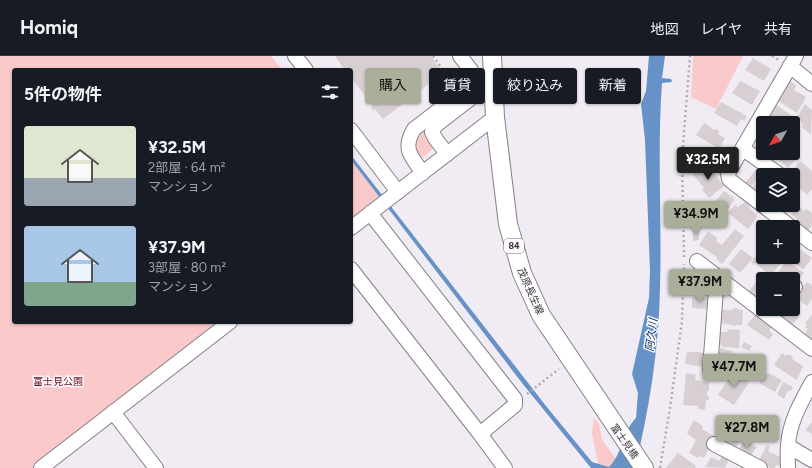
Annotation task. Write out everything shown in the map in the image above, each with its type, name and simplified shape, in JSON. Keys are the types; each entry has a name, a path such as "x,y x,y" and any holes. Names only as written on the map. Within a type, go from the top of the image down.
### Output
{"main road":[{"name":"茂原長生線","path":"492,56 495,117 508,224 522,273 541,315 606,413"},
{"name":"富士見橋","path":"606,413 644,468"}],"street":[{"path":"295,56 304,68"},
{"path":"460,56 469,68"},
{"path":"782,220 729,179 728,173 793,61 812,84"},
{"path":"423,173 408,151 408,139 414,129 447,104"},
{"path":"447,154 432,132 435,126 464,104"},
{"path":"353,226 495,117"},
{"path":"353,133 398,192"},
{"path":"743,149 770,168"},
{"path":"370,213 516,398 515,406 480,434"},
{"path":"800,234 812,243"},
{"path":"697,261 717,277 756,302"},
{"path":"353,272 505,468"},
{"path":"710,370 717,277"},
{"path":"777,316 812,349"},
{"path":"41,468 227,324"},
{"path":"788,468 788,446 793,424 800,402 812,382"},
{"path":"113,412 156,468"},
{"path":"714,444 760,468"},
{"path":"788,446 812,460"}],"path":[{"path":"660,468 682,321 684,246 682,158 690,56"},
{"path":"526,394 563,366"}],"green space":[{"name":"富士見公園","path":"0,56 271,56 280,68 12,68 12,324 227,324 41,468 0,468"},
{"path":"693,56 743,56 716,109 691,97"},
{"path":"428,124 435,147 420,160 416,155 416,145 422,131"},
{"path":"353,163 384,203 353,226"},
{"path":"594,417 599,424 602,440 616,459 609,467 598,464 592,433"}],"water":[{"name":"阿久川","path":"649,56 665,56 662,78 671,79 672,82 662,83 660,134 660,288 658,334 645,424 635,468 591,468 522,383 353,163 353,158 546,406 592,462 609,467 614,461 631,424 636,418 638,393 632,374 649,298 650,271 645,140 641,104 646,91"}],"building":[{"path":"335,56 431,56 439,68 429,68 429,84 421,90 421,68 365,68 365,96 353,81 353,68 343,68"},
{"path":"753,58 771,69 764,81 745,70"},
{"path":"788,80 796,85 794,90 806,97 797,113 777,100"},
{"path":"740,81 760,91 752,105 732,93"},
{"path":"721,102 747,116 744,121 741,119 737,126 714,113"},
{"path":"371,104 403,104 383,119 375,109 373,111 371,107 373,106"},
{"path":"775,104 793,116 767,116"},
{"path":"805,104 812,110 811,134 802,128 803,125 800,120 800,116 798,116"},
{"path":"704,123 714,130 716,129 719,131 718,134 725,138 719,149 696,135"},
{"path":"756,143 756,152 752,149"},
{"path":"779,160 795,160 788,168"},
{"path":"800,161 812,171 812,189 807,195 800,189 800,168 794,168"},
{"path":"704,165 706,167 708,166 724,186 709,198 702,190 704,188 693,175"},
{"path":"756,169 756,181 750,188 745,183"},
{"path":"756,183 756,193 751,189"},
{"path":"724,191 735,199 727,210 715,202"},
{"path":"745,202 758,216 748,229 728,213 735,205 738,207"},
{"path":"800,208 804,211 807,209 812,213 812,225 808,231 800,224 800,220 797,220 791,214 793,212 800,212"},
{"path":"735,229 744,236 722,264 716,259 717,257 699,245 708,231 717,238 716,241 722,245"},
{"path":"693,230 699,230 699,240 693,241"},
{"path":"741,249 753,258 740,273 729,264"},
{"path":"800,249 812,258 803,270 796,264 800,264"},
{"path":"756,255 756,264 755,263 754,265 751,262"},
{"path":"756,264 780,264 774,272 766,272"},
{"path":"784,264 792,264 804,273 800,278 800,272 778,272"},
{"path":"756,282 756,298 748,292"},
{"path":"807,282 812,285 812,299 807,306 800,300 800,290"},
{"path":"692,297 709,298 709,309 692,308"},
{"path":"733,308 743,310 742,325 736,326 720,323 721,310 733,310"},
{"path":"755,315 772,326 769,331 773,334 769,340 747,325"},
{"path":"812,315 812,339 805,333 808,329 805,327 807,325 805,323"},
{"path":"778,316 799,317 790,326"},
{"path":"728,329 740,330 739,348 722,347 720,344 720,332 727,332"},
{"path":"744,342 752,346 749,351 741,347"},
{"path":"720,348 735,353 733,360 731,359 729,372 715,369 716,354 719,354"},
{"path":"687,352 707,354 704,367 685,364"},
{"path":"782,353 786,356 788,354 793,357 792,359 803,366 797,380 774,365"},
{"path":"743,357 755,364 757,360 766,364 756,381 736,370"},
{"path":"733,372 749,382 734,405 718,395"},
{"path":"686,373 696,375 695,380 709,382 709,391 707,391 707,396 709,396 709,400 706,400 705,410 698,409 698,406 683,405"},
{"path":"768,373 782,380 775,392 759,383 765,374 767,375"},
{"path":"783,382 793,387 791,391 788,391 784,399 777,394"},
{"path":"694,420 703,426 702,429 714,436 704,458 700,456 698,458 689,453 696,440 687,433"},
{"path":"812,422 812,434 805,430"},
{"path":"736,433 743,436 736,448 730,444"},
{"path":"744,440 757,447 749,458 738,451"},
{"path":"767,445 770,446 768,451 784,459 779,466 776,465 775,468 770,468 758,462"},
{"path":"678,453 696,466 695,468 666,468"},
{"path":"723,455 729,460 725,468 705,467 711,457 719,461"}]}
